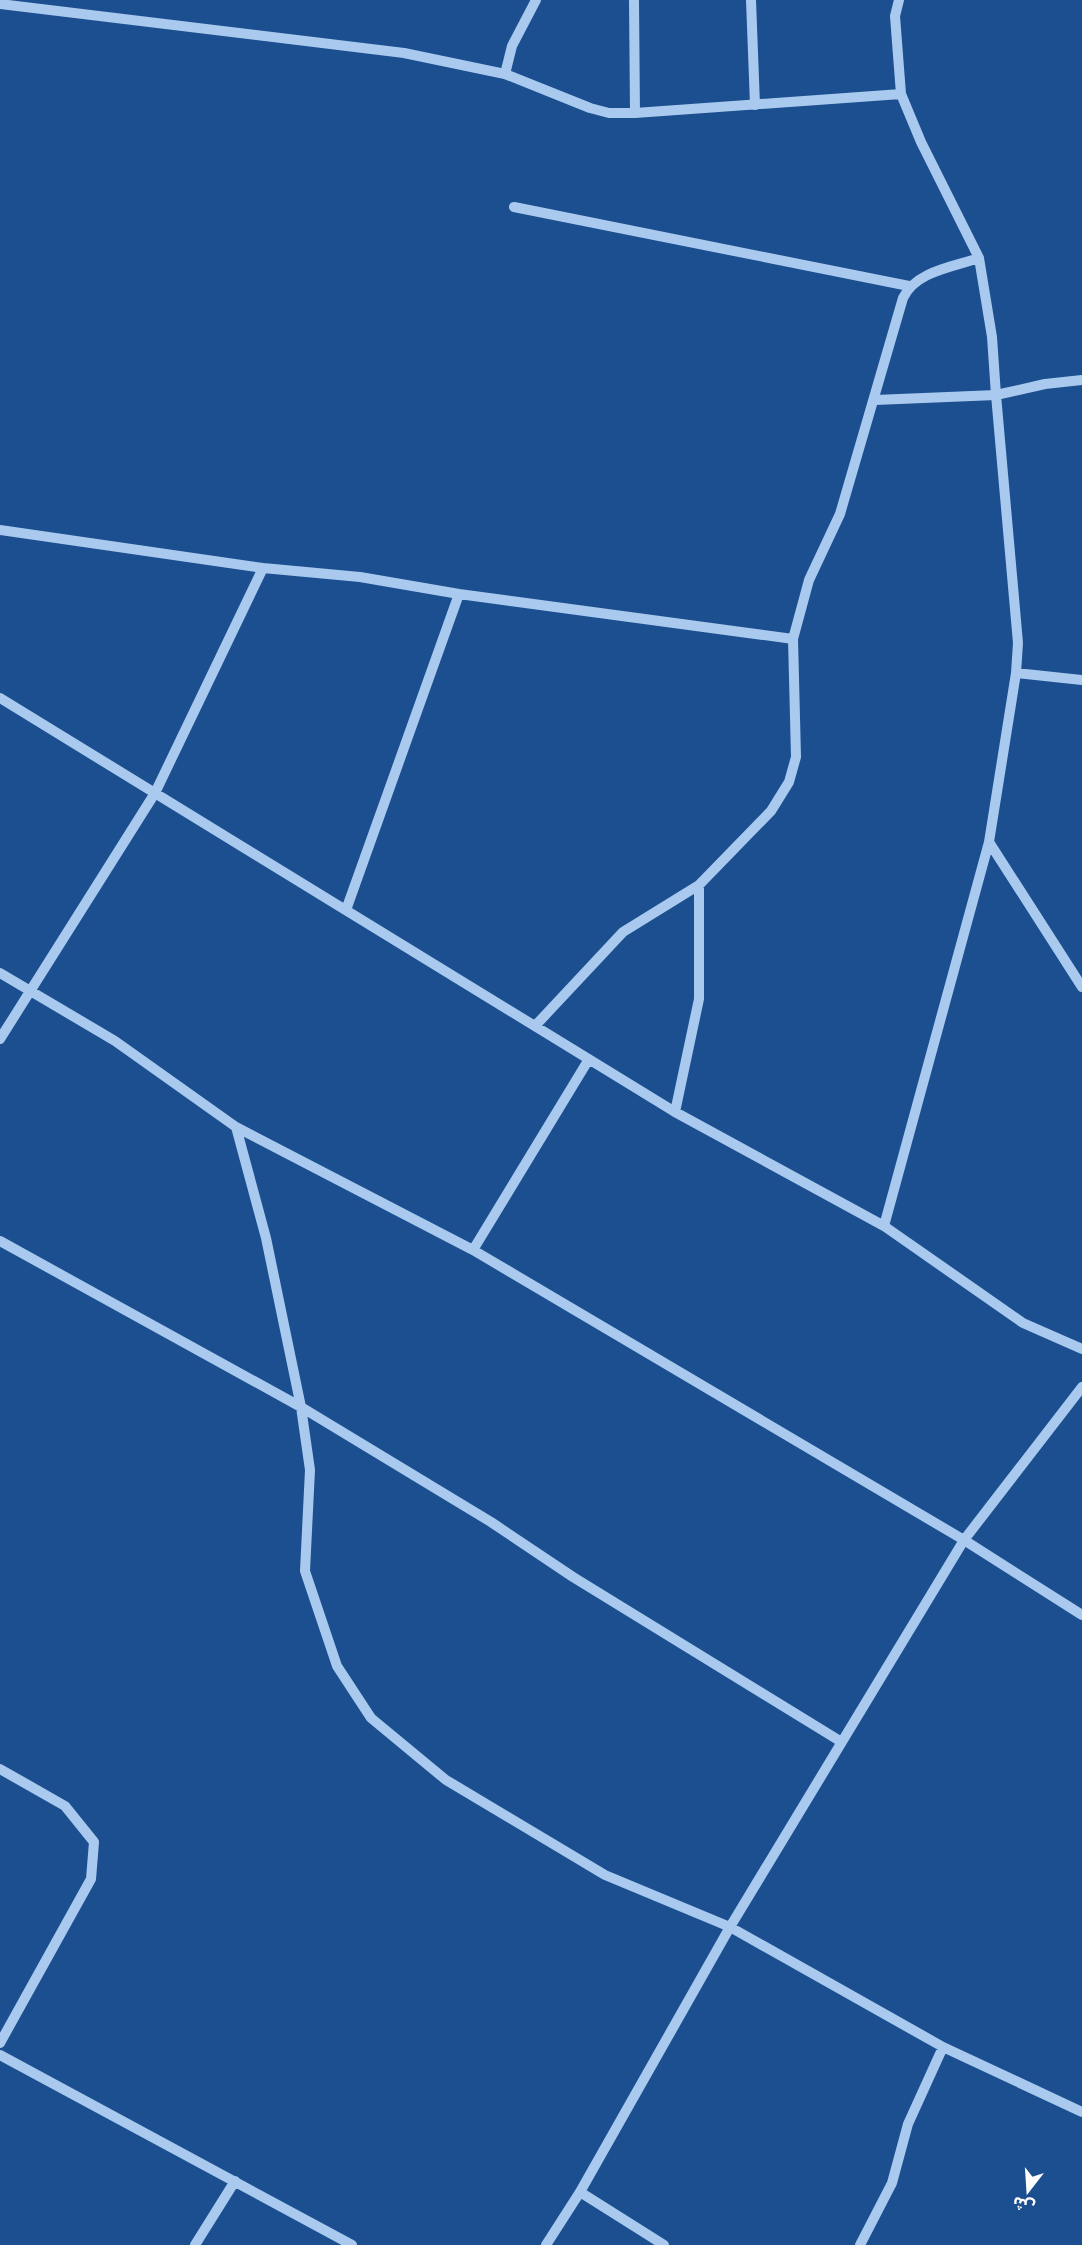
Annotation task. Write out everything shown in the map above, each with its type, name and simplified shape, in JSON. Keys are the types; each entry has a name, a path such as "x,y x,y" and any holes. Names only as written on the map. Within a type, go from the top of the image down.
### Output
{"street":[{"path":"505,74 512,46 536,0"},
{"path":"634,0 635,113"},
{"path":"751,0 755,105"},
{"path":"884,1226 989,842 1016,673 1018,643 992,337 979,258 921,142 901,94 895,16 899,0"},
{"path":"0,4 404,53 505,74 590,108 609,113 901,94"},
{"path":"514,207 909,286"},
{"path":"535,1026 623,932 699,885 771,811 789,782 796,757 793,639 809,580 840,514 903,298 909,286 924,276 979,258"},
{"path":"875,400 996,395 1045,384 1082,380"},
{"path":"0,530 263,568 360,577 459,594 793,639"},
{"path":"0,1039 155,793 263,568"},
{"path":"346,910 459,594"},
{"path":"1016,673 1082,680"},
{"path":"0,698 675,1112 884,1226 1023,1323 1082,1349"},
{"path":"989,842 1082,987"},
{"path":"675,1112 699,999 699,885"},
{"path":"0,973 115,1041 236,1127 473,1250 964,1540 1082,1615"},
{"path":"473,1250 589,1059"},
{"path":"236,1127 266,1238 301,1407 310,1470 305,1571 337,1666 371,1718 446,1780 605,1875 730,1927 943,2047 1082,2112"},
{"path":"0,1241 301,1407 481,1516 573,1577 840,1741"},
{"path":"546,2245 580,2192 730,1927 840,1741 964,1540 1082,1388"},
{"path":"0,1769 65,1806 94,1842 91,1880 0,2043"},
{"path":"860,2245 892,2183 908,2124 943,2047"},
{"path":"0,2055 352,2245"},
{"path":"195,2245 235,2181"},
{"path":"580,2192 664,2245"}]}
